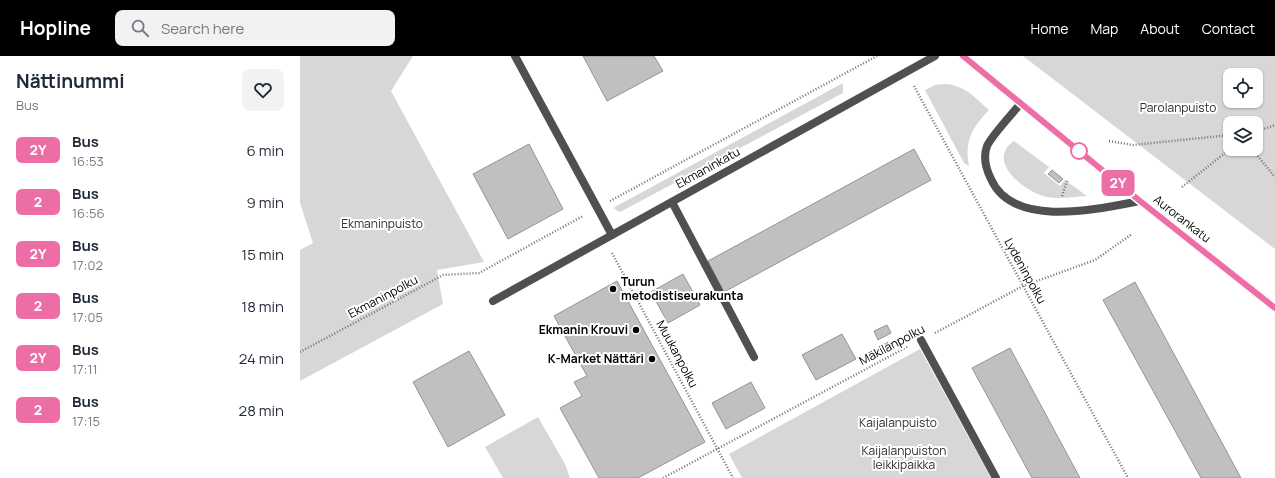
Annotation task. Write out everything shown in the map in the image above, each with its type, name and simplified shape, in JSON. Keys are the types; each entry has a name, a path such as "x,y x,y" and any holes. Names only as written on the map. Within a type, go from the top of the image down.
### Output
{"street":[{"path":"515,56 612,235"},
{"name":"Ekmaninkatu","path":"493,301 935,56"},
{"name":"Aurorankatu","path":"963,56 1140,201 1275,308"},
{"path":"1021,103 990,142 985,154 986,167 993,184 1007,199 1025,207 1040,210 1070,212 1104,208 1140,201"},
{"path":"672,202 754,357"},
{"path":"921,340 996,478"}],"path":[{"path":"598,208 877,56"},
{"name":"Lydeninpolku","path":"904,73 916,90 1128,478"},
{"path":"1263,129 1275,125"},
{"path":"1108,142 1133,145 1223,136"},
{"path":"1182,187 1223,154"},
{"path":"1258,156 1275,177"},
{"name":"Ekmaninpolku","path":"300,352 443,274 479,273 598,208"},
{"name":"Mäkilänpolku","path":"663,478 1023,286 1096,260 1132,234"},
{"name":"Muukanpolku","path":"604,240 733,478"}],"green space":[{"name":"Ekmaninpuisto","path":"300,56 413,56 391,91 484,262 437,270 443,304 300,381 300,250 313,243 300,203"},
{"name":"Parolanpuisto","path":"1023,56 1275,56 1275,249"},
{"path":"843,83 843,93 620,212 613,208"},
{"path":"944,84 964,89 989,110 978,123 971,135 968,149 969,166 964,163 925,90 935,85"},
{"path":"1014,141 1049,167 1044,173 1060,186 1065,180 1087,196 1054,198 1043,196 1026,188 1017,181 1005,165 1004,157 1006,149"},
{"name":"Kaijalanpuisto","path":"920,349 991,478 742,478 729,454"},
{"path":"538,417 565,464 570,478 503,478 485,447"}],"building":[{"path":"583,56 654,56 663,71 607,101"},
{"path":"529,144 563,209 508,239 473,174"},
{"path":"914,149 931,180 724,292 708,261"},
{"path":"1052,170 1063,179 1059,183 1048,174"},
{"path":"683,274 700,305 668,323 651,292"},
{"path":"617,281 705,442 638,478 599,478 560,408 582,396 574,382 587,376 554,316"},
{"path":"1135,282 1241,478 1201,478 1103,300"},
{"path":"887,325 891,333 878,340 874,331"},
{"path":"842,334 856,359 816,380 802,355"},
{"path":"1010,348 1080,478 1032,478 972,368"},
{"path":"469,351 505,415 448,447 413,382"},
{"path":"751,382 765,408 726,429 712,403"}],"bus line":[{"name":"2Y","path":"963,56 1140,201 1275,308"}],"place":[{"name":"Turun metodistiseurakunta","path":"613,289"},
{"name":"Ekmanin Krouvi","path":"636,330"},
{"name":"K-Market Nättäri","path":"652,359"}],"park label":[{"name":"Kaijalanpuiston leikkipaikka","path":"904,458"}]}
